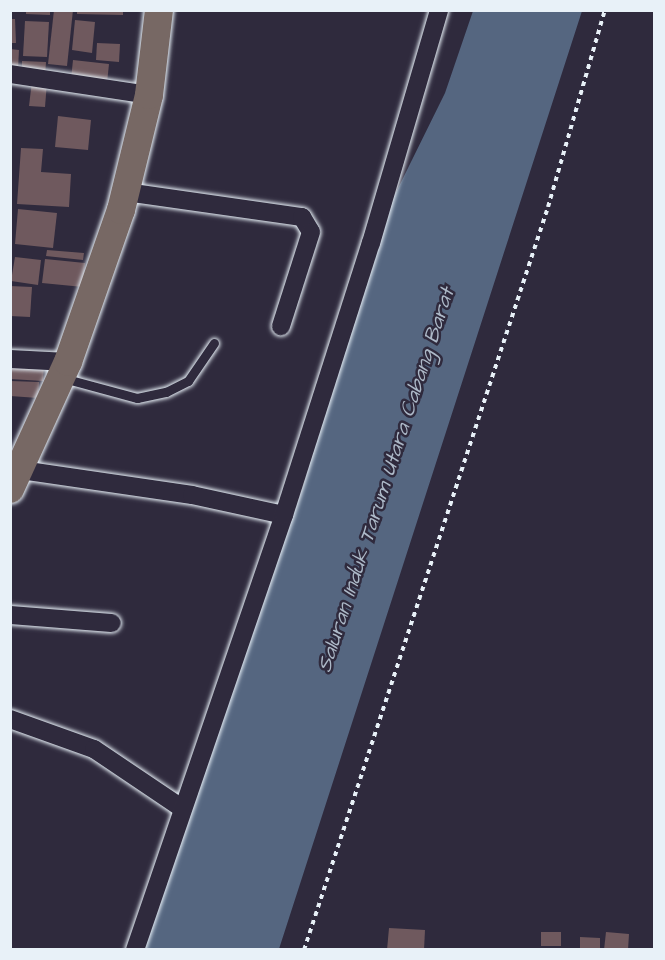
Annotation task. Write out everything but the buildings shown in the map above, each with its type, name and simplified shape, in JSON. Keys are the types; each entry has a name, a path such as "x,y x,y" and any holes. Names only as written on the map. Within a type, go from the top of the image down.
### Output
{"main road":[{"path":"16,479 64,369 126,192 149,95 159,10"}],"street":[{"path":"135,950 284,515 371,243 439,10"},
{"path":"10,74 149,95"},
{"path":"126,192 302,217 311,232 281,326"},
{"path":"10,359 64,369"},
{"path":"16,479 192,495 284,515"},
{"path":"10,615 112,623"},
{"path":"10,719 94,749 183,809"}],"lane":[{"path":"64,369 137,398 166,392 188,381 213,343"}],"path":[{"path":"304,950 548,207 605,10"}],"water":[{"name":"Saluran Induk Tarum Utara Cabang Barat","path":"473,11 582,11 279,949 141,950 304,484 371,243 445,93"}]}
